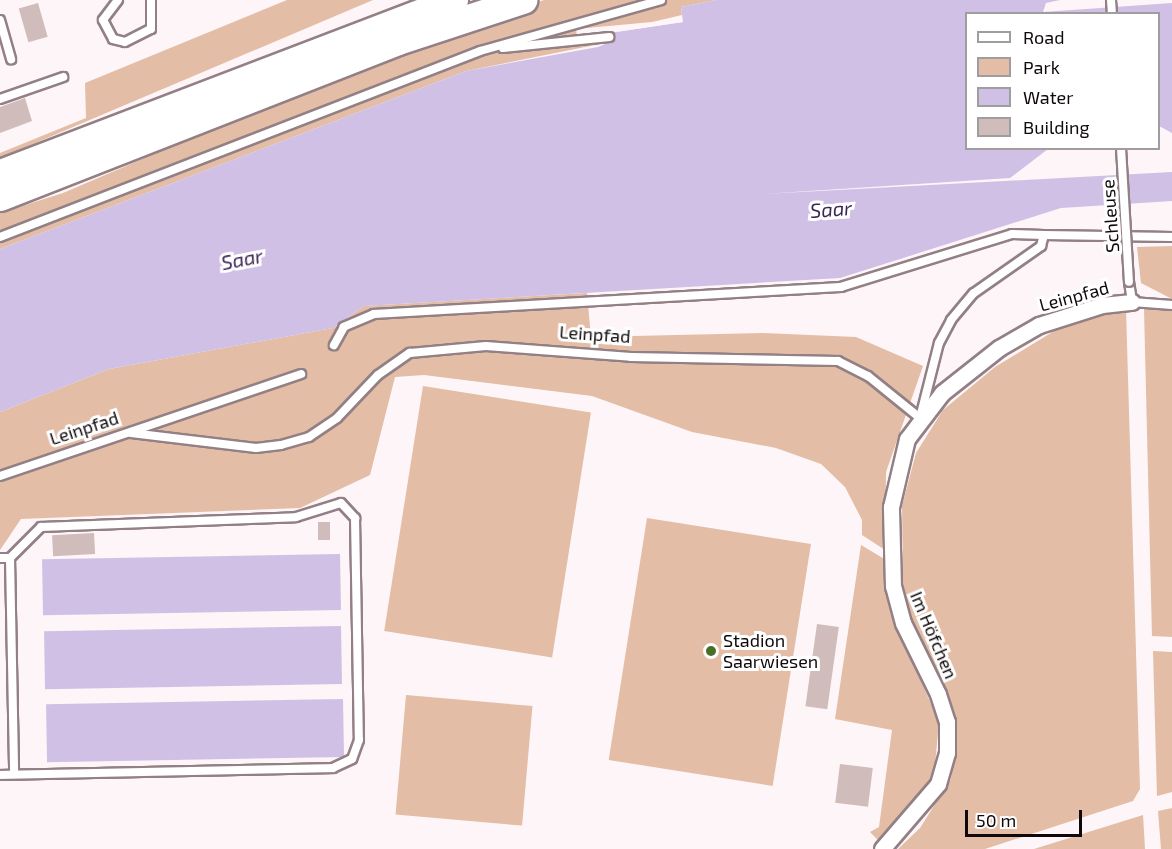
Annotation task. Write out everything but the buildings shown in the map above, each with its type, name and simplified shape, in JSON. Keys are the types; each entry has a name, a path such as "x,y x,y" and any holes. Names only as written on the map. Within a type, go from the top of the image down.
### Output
{"highway":[{"path":"0,173 454,0"},
{"path":"0,197 398,41 523,0"}],"street":[{"name":"Leinpfad","path":"920,418 990,355 1039,325 1102,305 1132,302"},
{"name":"Im Höfchen","path":"882,849 938,784 947,753 947,722 938,694 903,623 893,586 896,471 920,418"}],"lane":[{"path":"118,0 103,20 113,39 125,42 151,29 151,0"},
{"path":"0,237 480,51 661,0"},
{"path":"0,20 11,59"},
{"path":"480,51 609,37"},
{"path":"0,99 63,77"},
{"name":"Schleuse","path":"1121,150 1132,302"},
{"path":"334,345 344,327 374,314 841,287 1012,234 1172,237"},
{"path":"920,418 939,343 951,320 974,294 1041,246 1044,235"},
{"name":"Leinpfad","path":"1132,302 1172,305"},
{"name":"Leinpfad","path":"0,476 131,433 256,448 281,445 309,437 337,418 378,375 410,353 486,346 631,357 838,361 868,376 920,418"},
{"path":"131,433 301,374"},
{"path":"0,558 10,558 41,527 296,517 331,503 349,507 355,518 358,740 352,759 333,768 0,775"},
{"path":"10,558 14,774"}],"green space":[{"path":"287,0 373,0 0,158 0,153 86,118 85,83"},
{"path":"544,0 716,0 681,7 682,15 652,22 576,29 578,44 610,42 466,71 0,249 0,213 63,193 402,48"},
{"path":"1172,246 1172,299 1141,283 1137,247"},
{"path":"587,293 591,337 763,333 856,337 923,366 886,472 885,550 862,535 862,520 845,487 821,464 776,448 692,432 592,396 424,375 395,377 370,475 300,508 21,519 0,550 0,412 109,369 333,328 364,306"},
{"path":"1126,309 1140,789 1133,801 985,849 898,849 920,828 951,779 955,737 944,690 908,612 903,583 902,506 916,453 943,410 995,367 1064,325"},
{"path":"1144,309 1172,309 1172,637 1152,636"},
{"path":"423,386 591,413 552,658 384,631"},
{"name":"Stadion Saarwiesen","path":"647,518 811,544 773,786 609,760"},
{"path":"861,545 886,560 896,625 939,722 934,776 880,842 870,832 879,827 892,730 835,719"},
{"path":"1153,651 1172,652 1172,792 1157,796"},
{"path":"406,695 533,706 522,826 396,815"},
{"path":"1172,808 1172,849 1161,849 1158,811"},
{"path":"1143,815 1145,849 1034,849"}],"water":[{"name":"Saar","path":"716,0 1060,0 1046,3 1043,12 965,12 965,150 1047,150 1010,178 763,194 1172,172 1172,201 1061,208 840,278 364,306 333,328 109,369 0,412 0,249 466,71 598,47 610,42 609,33 683,22 681,7"},
{"path":"1172,3 1172,133 1160,127 1160,12 1043,12"},
{"path":"340,554 341,610 43,615 42,559"},
{"path":"341,626 342,684 45,689 44,631"},
{"path":"343,699 344,757 47,762 46,704"}],"pier":[{"path":"679,15 683,22 609,33 680,20"}],"place":[{"name":"Stadion Saarwiesen","path":"711,651"}]}
